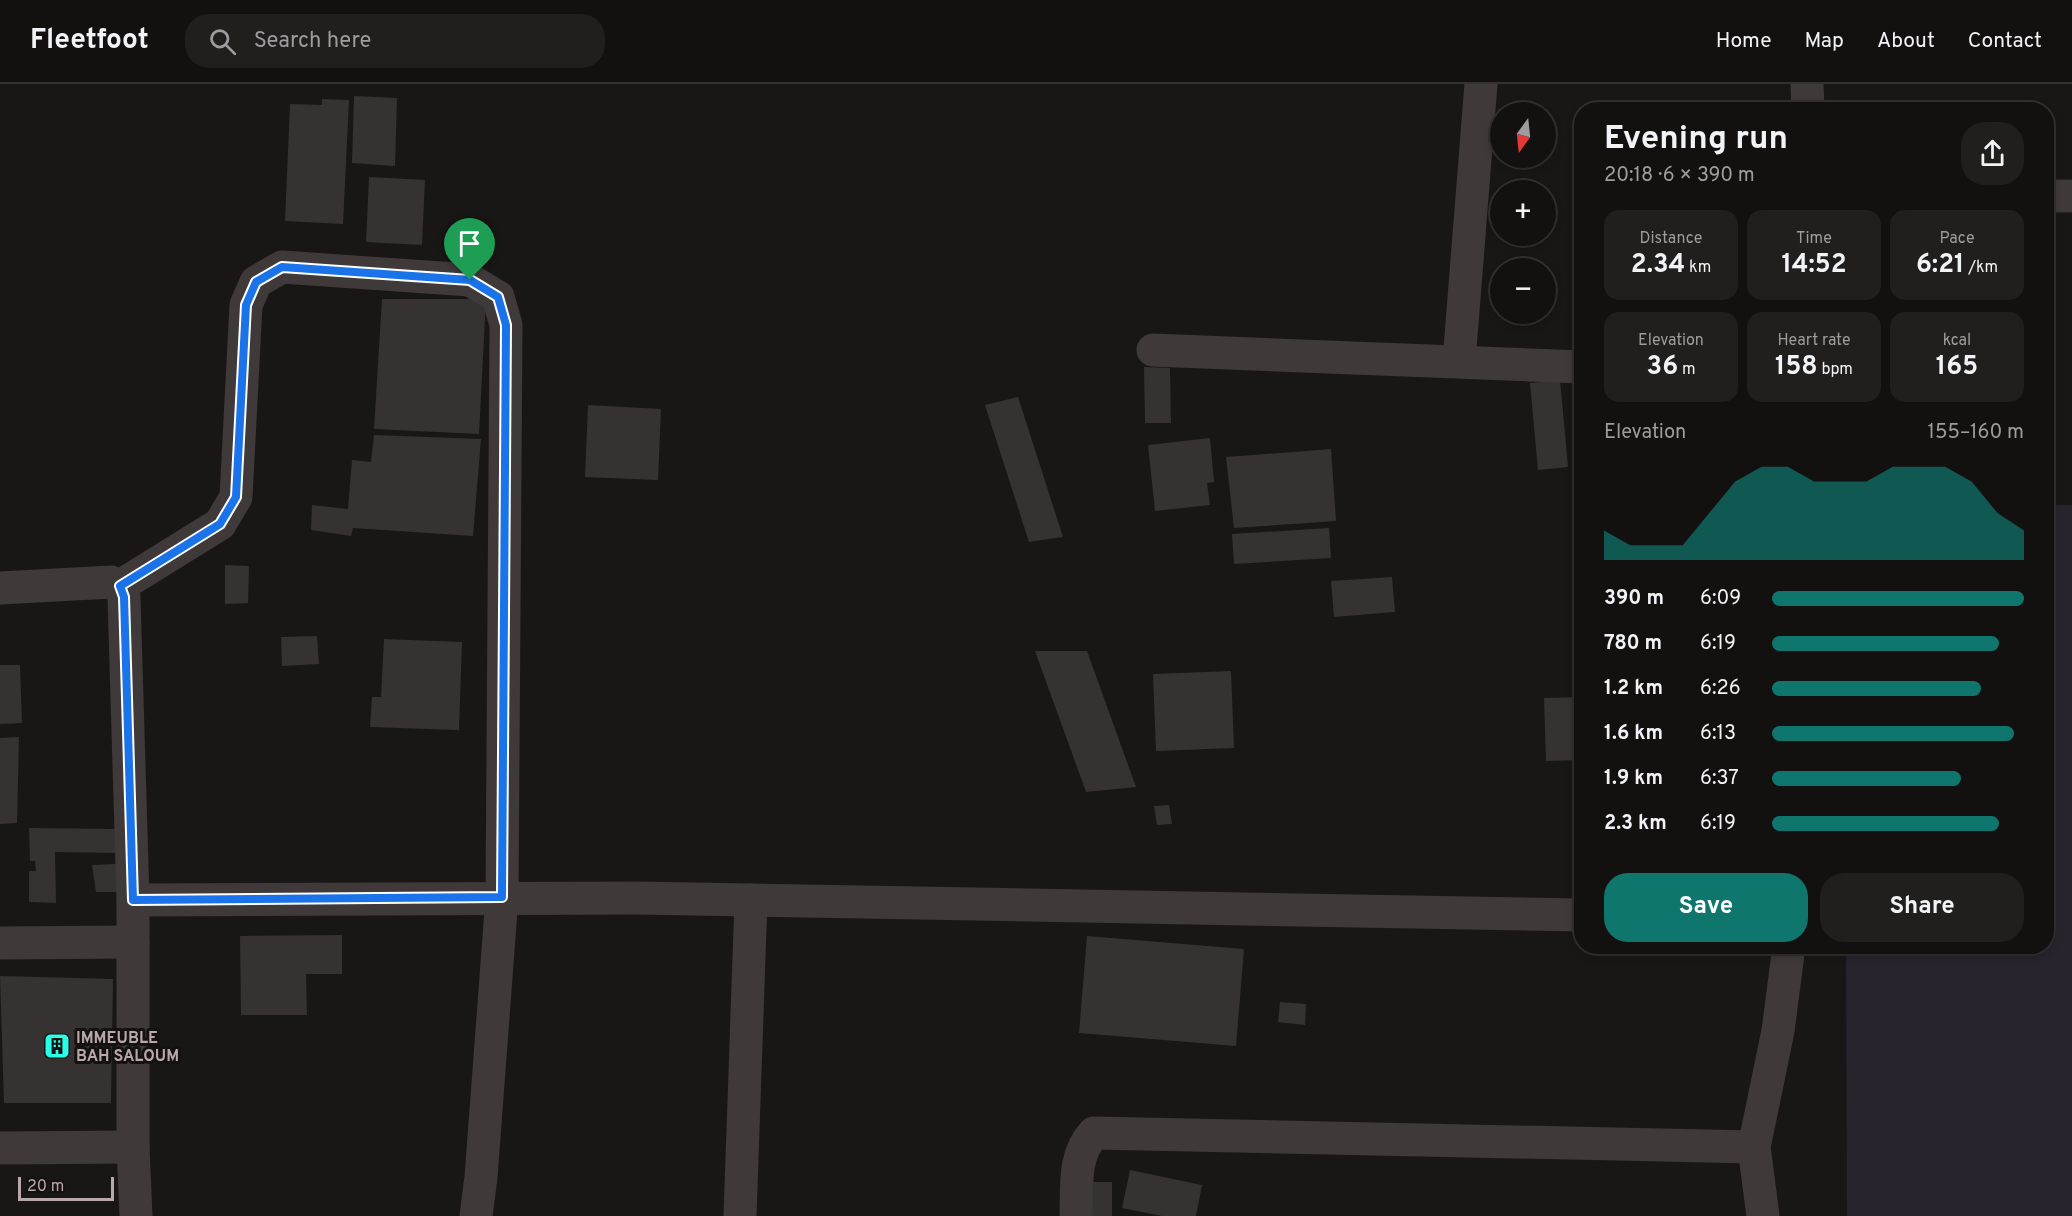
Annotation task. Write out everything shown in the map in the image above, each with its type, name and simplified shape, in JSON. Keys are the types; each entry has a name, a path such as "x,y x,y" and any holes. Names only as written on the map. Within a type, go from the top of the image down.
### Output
{"street":[{"path":"1459,361 1481,84"},
{"path":"1807,84 1808,102"},
{"path":"2054,196 2072,196"},
{"path":"120,586 220,524 236,497 246,305 256,282 282,267 470,280 498,297 506,325 502,897 476,1216"},
{"path":"1153,350 1574,367"},
{"path":"0,588 111,582 120,586 124,597 133,900 133,1147 136,1216"},
{"path":"133,900 502,897 1574,915"},
{"path":"740,1216 752,900"},
{"path":"0,943 133,942"},
{"path":"1763,1216 1754,1147 1778,1031 1788,954"},
{"path":"1076,1216 1078,1161 1085,1143 1094,1133 1754,1147"},
{"path":"0,1148 133,1147"}],"shaded area":[{"path":"2054,505 2072,505 2072,1216 1847,1216 1846,954 2054,954"}],"building":[{"path":"354,96 397,98 395,166 352,163"},
{"path":"322,99 349,100 343,224 285,221 290,104 322,105"},
{"path":"369,177 425,180 422,245 366,242"},
{"path":"382,299 486,299 479,434 374,429"},
{"path":"1144,367 1170,368 1171,423 1145,423"},
{"path":"1560,380 1568,467 1538,470 1530,383"},
{"path":"1018,397 1063,537 1029,542 985,405"},
{"path":"588,405 661,409 658,480 585,477"},
{"path":"374,435 481,439 473,536 353,528 351,536 311,530 312,505 348,509 352,460 371,462"},
{"path":"1210,438 1214,482 1207,483 1210,505 1155,511 1148,445"},
{"path":"1331,449 1336,521 1234,528 1226,457"},
{"path":"1329,528 1331,558 1234,564 1232,534"},
{"path":"225,565 249,566 248,603 225,604"},
{"path":"1392,577 1395,612 1334,617 1331,581"},
{"path":"317,636 319,664 282,666 281,637"},
{"path":"384,639 462,642 459,730 370,727 372,697 381,697"},
{"path":"1035,651 1087,651 1136,787 1086,792"},
{"path":"0,665 20,665 22,723 0,724"},
{"path":"1231,671 1234,748 1156,751 1153,674"},
{"path":"1574,697 1574,760 1546,761 1544,698"},
{"path":"19,737 17,823 0,824 0,738"},
{"path":"1169,805 1172,824 1157,825 1154,806"},
{"path":"29,828 119,829 118,853 55,852 56,903 29,902 29,871 36,871 35,861 30,861"},
{"path":"116,864 118,892 96,892 92,865"},
{"path":"342,935 342,974 306,974 307,1015 241,1015 240,936"},
{"path":"1087,936 1244,949 1236,1046 1079,1033"},
{"name":"IMMEUBLE BAH SALOUM","path":"0,976 113,979 111,1103 4,1103"},
{"path":"1280,1002 1306,1004 1305,1025 1278,1022"},
{"path":"1130,1170 1202,1185 1196,1216 1162,1216 1122,1208"},
{"path":"1088,1182 1112,1182 1112,1216 1088,1216"}],"place":[{"name":"IMMEUBLE BAH SALOUM","path":"57,1046"}],"route":[{"path":"282,267 470,280 498,297 506,325 502,897 133,900 124,597 120,586 220,524 236,497 246,305 256,282 282,267"}]}
